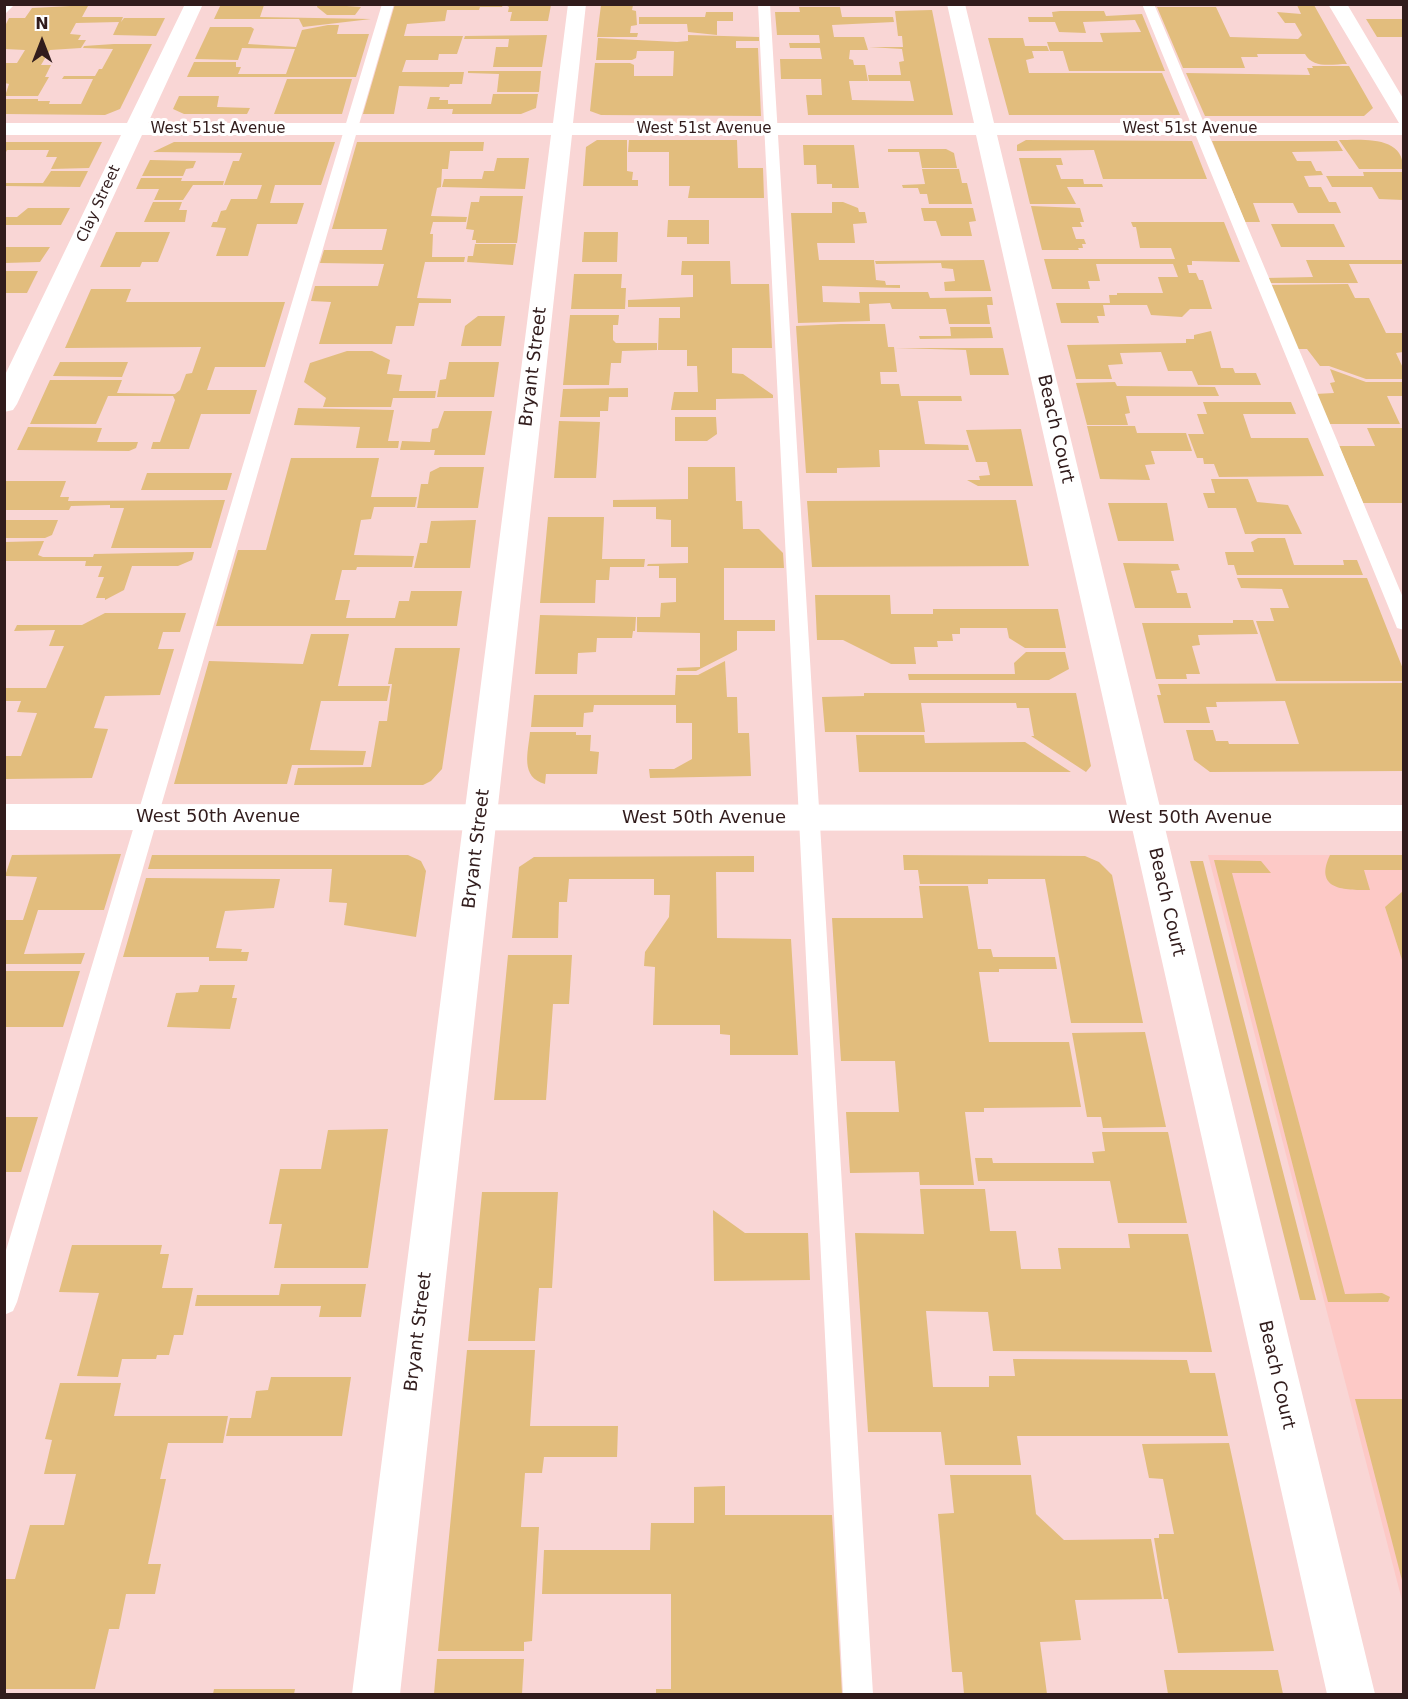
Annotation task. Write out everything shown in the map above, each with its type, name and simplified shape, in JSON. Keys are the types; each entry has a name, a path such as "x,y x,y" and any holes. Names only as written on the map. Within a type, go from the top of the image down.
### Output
{"street":[{"name":"Clay Street","path":"4,404 194,4"},
{"name":"Bryant Street","path":"376,1695 577,4"},
{"name":"Beach Court","path":"956,4 1351,1695"},
{"path":"1337,4 1404,118"},
{"name":"West 51st Avenue","path":"4,129 1404,129"},
{"name":"West 50th Avenue","path":"4,817 1404,818"}],"lane":[{"path":"4,12 9,4"},
{"path":"4,1302 388,4"},
{"path":"764,4 858,1695"},
{"path":"1148,4 1404,623"}],"shaded area":[{"path":"221,4 264,5 260,17 371,19 303,27 299,19 214,19"},
{"path":"318,4 361,7 355,15 327,15 317,7"},
{"path":"395,4 503,5 502,7 480,7 479,10 447,10 445,21 407,24 404,36 463,36 457,54 439,54 438,60 406,60 402,72 464,72 462,84 450,84 449,87 399,86 394,114 363,114"},
{"path":"504,4 551,5 548,21 510,21 512,12 508,12 509,7"},
{"path":"601,5 633,5 632,10 636,11 637,25 631,26 630,33 638,33 637,37 597,37"},
{"path":"1297,5 1314,5 1347,64 1318,64 1308,59 1305,54 1257,54 1258,57 1241,57 1245,68 1183,68 1157,7 1216,7 1230,37 1298,39 1302,35 1295,23 1285,23 1277,12 1301,14"},
{"path":"88,6 82,17 123,17 121,22 124,18 165,18 156,36 113,35 119,22 76,23 70,34 81,35 78,40 86,40 81,48 50,50 41,65 51,65 45,77 49,77 38,96 5,96 9,84 5,83 5,63 17,63 25,50 5,49 5,26 9,18 25,18 32,8"},
{"path":"799,7 840,7 842,17 893,17 894,22 832,25 834,37 864,37 868,50 850,50 849,59 853,60 854,65 865,65 868,81 849,81 852,100 914,101 910,81 869,81 868,75 901,75 899,62 904,61 902,49 869,47 903,47 902,36 898,36 895,11 932,10 953,115 808,115 806,95 822,95 821,79 781,79 780,59 822,59 820,48 790,48 789,43 820,43 819,35 777,35 775,12 800,12"},
{"path":"1104,11 1106,16 1142,14 1165,71 1069,71 1063,51 1050,51 1047,42 1103,42 1100,33 1141,32 1135,20 1083,22 1086,33 1059,32 1055,22 1029,22 1028,17 1053,17 1052,12"},
{"path":"706,12 733,12 733,21 717,21 717,35 688,32 687,24 639,24 639,17 705,17"},
{"path":"1366,19 1403,19 1403,37 1377,37"},
{"path":"339,25 337,34 369,34 356,77 187,77 194,62 236,62 236,67 241,67 238,74 286,74 295,49 242,48 238,60 195,59 210,27 251,27 254,29 248,44 296,47 302,30"},
{"path":"547,35 542,67 493,67 496,47 508,47 509,39 464,39 465,36"},
{"path":"688,35 759,37 759,41 736,41 736,48 758,48 761,116 601,115 590,111 595,63 630,63 634,65 634,76 673,76 674,51 637,51 636,58 632,60 596,60 598,38 677,42 688,41"},
{"path":"988,38 1023,38 1025,46 1047,46 1049,51 1032,51 1034,58 1026,60 1029,73 1162,73 1180,115 1009,115"},
{"path":"152,44 120,109 105,115 5,114 5,99 38,99 38,101 50,101 49,104 81,104 93,79 62,79 64,76 95,76 99,69 102,69 113,49 83,48 84,46"},
{"path":"1312,66 1349,66 1373,108 1364,116 1205,116 1186,73 1310,75 1307,68 1313,68"},
{"path":"468,71 541,71 539,92 497,92 499,74 468,73"},
{"path":"287,79 352,79 342,114 274,114"},
{"path":"493,94 538,94 536,108 521,114 452,114 453,109 427,109 430,97 448,100 448,104 491,104"},
{"path":"179,96 219,96 217,107 250,108 247,114 184,114 173,109"},
{"path":"597,140 627,140 627,171 633,172 632,180 638,180 638,186 583,186 586,147"},
{"path":"629,140 737,140 738,168 763,168 764,198 688,198 690,186 669,186 669,152 628,152"},
{"path":"1026,140 1192,141 1207,179 1103,179 1094,150 1017,151 1017,145"},
{"path":"1339,140 1370,140 1389,145 1397,150 1403,169 1359,169"},
{"path":"1212,141 1337,141 1343,151 1292,152 1297,161 1311,161 1316,171 1321,171 1323,175 1304,176 1309,187 1321,187 1329,202 1336,202 1341,213 1298,213 1293,203 1253,203 1260,222 1245,222"},
{"path":"5,142 102,142 89,168 51,169 57,157 46,157 49,150 7,150 5,154"},
{"path":"174,142 335,142 321,185 275,185 270,203 304,203 297,224 257,224 248,256 216,256 226,228 211,227 213,222 217,222 221,211 226,210 231,199 257,199 262,185 224,185 233,161 239,161 242,153 153,152"},
{"path":"357,142 484,142 483,151 450,151 448,169 442,169 441,187 437,188 431,216 467,217 466,222 433,222 430,234 433,234 432,257 465,257 464,262 425,262 417,298 451,299 451,303 419,303 414,326 396,326 392,344 319,344 331,302 311,301 315,286 378,286 384,264 320,263 324,250 382,250 387,229 332,229"},
{"path":"803,145 854,145 859,188 832,188 832,184 817,184 816,165 804,165"},
{"path":"888,149 946,149 954,153 957,168 922,168 919,152 888,152"},
{"path":"497,158 529,158 525,189 442,187 444,179 482,179 484,171 494,171"},
{"path":"1019,158 1061,158 1063,165 1056,165 1061,179 1083,179 1084,184 1102,184 1103,187 1067,187 1076,204 1030,204"},
{"path":"150,160 196,161 193,168 186,169 183,176 142,176"},
{"path":"922,169 959,169 962,183 967,183 972,204 929,204 927,194 920,194 918,188 903,188 902,185 925,184"},
{"path":"51,171 88,171 80,187 5,186 5,183 43,183"},
{"path":"1363,172 1403,172 1403,200 1379,199 1372,187 1332,187 1326,176 1364,176"},
{"path":"141,178 224,181 223,185 193,185 183,200 154,200 159,189 136,189"},
{"path":"480,196 523,196 517,243 476,243 476,240 472,240 474,230 466,229 471,202 479,202"},
{"path":"153,202 182,202 179,210 187,210 185,222 144,222"},
{"path":"832,202 843,202 858,208 859,212 865,212 867,223 853,224 855,243 817,243 819,260 874,260 876,280 885,281 886,285 900,285 900,288 822,286 823,302 860,303 859,292 928,292 930,298 992,297 993,305 987,305 990,324 949,324 946,309 892,309 890,303 869,304 870,321 798,323 791,213 832,213"},
{"path":"1031,206 1080,208 1084,222 1080,222 1082,227 1072,227 1076,239 1084,239 1086,244 1082,244 1083,248 1078,248 1079,250 1042,250"},
{"path":"28,208 70,208 61,225 5,225 5,217 17,217"},
{"path":"921,208 973,208 976,221 969,222 972,236 941,236 936,221 924,221"},
{"path":"668,220 709,220 709,244 687,244 687,237 667,237"},
{"path":"1131,222 1224,222 1240,262 1192,261 1192,265 1187,265 1189,273 1196,273 1199,280 1203,280 1212,309 1190,309 1182,317 1151,315 1147,305 1103,305 1105,316 1097,316 1099,323 1061,323 1056,303 1110,303 1109,295 1117,295 1117,293 1163,293 1158,277 1178,277 1173,264 1096,264 1100,281 1088,281 1090,289 1052,289 1044,259 1175,259 1171,248 1140,248 1136,227 1133,227"},
{"path":"1271,224 1334,224 1345,247 1281,247"},
{"path":"116,232 170,232 158,262 142,262 140,267 100,267"},
{"path":"584,232 618,232 617,262 582,262"},
{"path":"475,244 516,244 513,265 467,262 468,256 473,256"},
{"path":"5,247 50,247 40,262 5,263"},
{"path":"984,260 991,291 945,291 944,282 955,281 953,269 942,268 941,263 876,264 875,261"},
{"path":"1306,260 1403,260 1403,264 1349,264 1358,283 1268,283 1266,278 1313,277"},
{"path":"682,261 730,261 731,284 769,284 772,348 732,348 732,373 743,374 773,395 773,398 716,399 716,410 671,410 674,392 698,392 697,366 687,366 687,350 658,350 659,318 680,318 680,307 628,307 628,300 693,297 693,275 681,275"},
{"path":"4,271 38,271 27,293 5,293"},
{"path":"574,274 622,274 621,288 626,288 625,309 571,309"},
{"path":"1348,284 1355,298 1369,298 1386,333 1403,333 1403,352 1396,353 1403,368 1403,379 1366,379 1329,366 1320,366 1307,349 1295,349 1268,285"},
{"path":"91,289 131,289 126,302 285,302 265,367 215,367 207,390 257,390 250,414 201,414 189,449 151,449 153,442 160,442 175,400 173,396 108,396 96,424 30,424 50,380 122,380 117,393 175,394 180,390 186,374 192,373 201,347 65,348"},
{"path":"570,315 619,315 618,325 613,325 613,340 616,343 657,343 657,350 622,351 621,363 611,363 609,385 563,385"},
{"path":"478,316 505,316 501,346 461,346 465,326"},
{"path":"885,324 888,347 894,347 897,372 880,372 881,384 899,384 901,396 961,396 962,401 918,401 925,444 968,445 969,450 879,450 880,467 837,468 837,473 806,473 796,326"},
{"path":"950,327 991,327 993,338 920,339 919,336 951,336"},
{"path":"1211,331 1221,368 1233,368 1235,373 1256,373 1261,385 1198,385 1192,371 1168,371 1161,352 1120,353 1123,364 1108,365 1112,379 1076,379 1067,345 1186,343 1186,339 1194,339 1194,335"},
{"path":"895,348 1003,348 1009,375 970,375 966,350"},
{"path":"347,351 372,351 390,360 387,374 402,375 399,391 436,391 435,398 393,398 391,407 323,407 326,398 304,382 310,363"},
{"path":"60,362 128,362 122,377 53,376"},
{"path":"449,362 499,362 494,397 437,397 440,380 446,379"},
{"path":"1330,369 1366,382 1403,382 1403,396 1387,396 1400,424 1328,424 1315,394 1334,393 1330,383 1335,382"},
{"path":"1115,382 1117,386 1215,387 1219,396 1126,396 1130,413 1125,414 1128,425 1087,425 1076,383"},
{"path":"628,388 628,397 609,397 608,411 600,411 600,417 560,417 563,389"},
{"path":"1203,402 1291,402 1296,414 1243,414 1251,438 1308,438 1324,476 1219,477 1214,464 1204,464 1203,458 1197,458 1188,434 1204,434 1197,414 1207,414"},
{"path":"298,408 394,410 388,441 399,441 398,448 356,448 360,427 294,425"},
{"path":"444,411 492,411 485,455 434,455 435,450 400,450 402,441 430,442 432,429 438,428"},
{"path":"675,417 716,417 717,434 707,441 675,441"},
{"path":"559,421 600,422 596,478 554,478"},
{"path":"1087,426 1135,426 1137,433 1186,433 1192,451 1151,451 1155,464 1145,465 1150,480 1100,479"},
{"path":"28,427 102,428 97,442 138,442 136,448 129,451 17,450"},
{"path":"1367,428 1403,428 1403,503 1363,503 1339,446 1375,446"},
{"path":"1021,429 1033,486 978,486 967,480 980,480 979,476 990,475 987,462 976,462 966,430"},
{"path":"291,458 379,458 371,497 417,497 415,507 374,507 371,519 361,520 354,555 414,556 412,567 357,567 356,570 342,570 335,600 350,600 346,618 395,618 399,601 409,601 411,591 462,591 457,626 216,626 238,550 266,550"},
{"path":"440,467 484,467 478,508 417,508 421,484 428,484 430,472"},
{"path":"688,467 735,467 736,501 742,501 743,529 759,529 783,553 784,568 724,568 724,620 775,620 775,631 737,631 737,650 696,671 677,671 677,668 700,667 700,633 637,632 637,617 660,617 661,603 676,602 676,578 659,578 659,566 647,566 648,564 688,563 688,547 671,547 671,520 656,519 656,507 613,507 613,500 688,499"},
{"path":"147,473 232,473 227,490 141,490"},
{"path":"1211,479 1248,479 1257,502 1288,505 1302,534 1245,534 1236,508 1208,508 1203,493 1215,493"},
{"path":"4,481 66,481 60,497 69,497 68,501 225,500 211,548 111,548 124,508 110,508 110,505 71,506 69,510 5,510"},
{"path":"1016,500 1029,566 812,567 807,501"},
{"path":"1108,503 1167,503 1174,541 1118,541"},
{"path":"548,517 604,517 602,559 645,559 644,567 610,567 609,580 596,580 595,603 540,603"},
{"path":"4,520 58,520 52,535 45,538 5,538"},
{"path":"476,520 470,568 414,568 420,543 427,543 431,521"},
{"path":"1258,538 1285,538 1294,565 1344,565 1343,560 1357,560 1363,575 1237,575 1234,565 1228,565 1225,552 1254,552 1251,542"},
{"path":"44,541 38,555 43,557 194,552 192,560 178,566 132,566 124,590 105,600 105,598 96,598 104,577 98,577 102,566 85,566 86,561 5,561 5,542"},
{"path":"1123,563 1178,564 1180,570 1171,571 1177,593 1187,593 1191,608 1135,608"},
{"path":"1237,578 1367,578 1403,669 1403,681 1276,681 1256,621 1274,621 1270,608 1289,608 1282,589 1241,588"},
{"path":"815,595 890,595 891,614 933,614 933,609 1058,609 1066,648 1025,648 1009,638 1007,628 960,628 960,634 952,634 953,641 937,641 938,647 914,647 916,664 891,664 843,640 817,640"},
{"path":"105,613 186,613 180,632 163,632 158,649 174,649 160,695 105,696 94,728 108,729 92,778 5,779 5,756 21,756 37,713 17,712 21,701 5,701 5,688 46,688 64,646 49,646 55,630 14,631 17,625 82,625"},
{"path":"540,615 636,617 635,631 633,631 632,638 597,638 596,652 578,653 577,674 535,674"},
{"path":"1233,620 1253,620 1258,634 1198,635 1200,645 1192,646 1200,674 1186,674 1187,679 1156,679 1142,623 1233,623"},
{"path":"311,634 349,634 338,686 390,686 387,701 321,701 310,750 366,751 363,765 292,765 287,784 174,784 209,661 303,664"},
{"path":"395,648 460,648 442,769 431,781 423,785 294,785 298,768 371,767 379,721 387,721 392,684 388,684"},
{"path":"1026,652 1065,652 1069,669 1049,680 909,680 908,674 1015,674 1014,663"},
{"path":"725,661 727,697 737,697 738,733 749,733 751,776 650,778 649,769 674,769 692,759 692,723 676,723 676,705 594,705 593,712 584,713 583,727 531,727 534,695 675,695 676,675 698,675"},
{"path":"1403,683 1403,771 1210,772 1194,760 1186,730 1213,730 1216,741 1228,741 1229,744 1299,744 1285,701 1216,702 1217,707 1206,707 1210,723 1164,723 1157,695 1161,695 1158,684"},
{"path":"864,693 1076,693 1091,766 1086,772 1031,736 1034,736 1029,708 1017,708 1016,703 921,703 925,732 825,732 822,697 864,696"},
{"path":"530,732 576,732 576,735 591,735 590,751 599,752 597,774 546,774 545,784 537,781 532,776 527,763"},
{"path":"856,735 924,735 925,743 1025,742 1071,772 859,772"},
{"path":"121,854 104,910 38,910 24,954 85,953 81,964 5,964 5,920 23,920 37,877 5,876 12,855"},
{"path":"152,855 408,855 421,861 426,871 416,937 344,925 347,903 329,902 332,869 148,869"},
{"path":"903,855 1085,856 1099,862 1112,875 1143,1023 1071,1023 1045,879 988,879 988,884 920,884 918,870 904,870"},
{"path":"1208,855 1403,855 1403,1604"},
{"path":"1330,855 1403,855 1403,870 1364,870 1370,890 1351,890 1329,882 1326,867"},
{"path":"754,856 754,872 716,872 717,938 791,939 798,1055 730,1055 730,1035 720,1034 720,1025 653,1025 655,967 644,966 645,952 669,917 670,895 654,895 654,879 569,879 567,902 559,902 558,938 512,938 519,867 534,857"},
{"path":"1214,860 1261,861 1271,873 1232,873 1345,1294 1382,1293 1390,1297 1388,1302 1328,1302"},
{"path":"1190,861 1203,861 1316,1300 1300,1300"},
{"path":"146,878 280,879 274,908 225,911 216,948 242,949 241,952 249,952 247,961 209,961 209,957 123,957"},
{"path":"919,886 968,886 978,949 991,949 993,957 1055,957 1057,969 999,969 999,972 979,972 989,1042 1069,1042 1081,1107 984,1108 984,1112 965,1112 974,1185 920,1185 919,1172 850,1173 846,1112 899,1112 895,1061 841,1061 832,918 923,918"},
{"path":"1403,891 1403,963 1385,907"},
{"path":"508,955 572,955 569,1004 553,1004 546,1100 494,1100"},
{"path":"5,971 80,971 63,1027 5,1027"},
{"path":"200,985 235,985 232,998 237,998 230,1029 167,1027 176,993 198,992"},
{"path":"1145,1032 1166,1127 1103,1128 1101,1117 1087,1117 1072,1033"},
{"path":"5,1117 38,1117 21,1172 5,1172"},
{"path":"388,1129 368,1268 274,1268 282,1224 269,1224 280,1169 321,1169 328,1130"},
{"path":"1102,1132 1168,1132 1187,1223 1118,1223 1110,1181 978,1181 975,1158 992,1158 993,1163 1094,1163 1092,1152 1105,1151"},
{"path":"920,1189 985,1189 990,1231 1016,1231 1021,1269 1061,1269 1058,1248 1130,1248 1128,1234 1188,1234 1212,1352 993,1351 988,1312 926,1311 933,1387 989,1387 989,1376 1015,1376 1013,1359 1187,1360 1190,1373 1215,1373 1228,1436 1017,1436 1021,1465 945,1465 941,1432 868,1432 855,1233 924,1234"},
{"path":"482,1192 558,1192 552,1288 539,1288 535,1341 468,1341"},
{"path":"713,1210 745,1233 808,1233 810,1280 714,1281"},
{"path":"72,1245 162,1245 160,1254 169,1254 162,1288 193,1288 183,1335 174,1335 169,1355 157,1355 156,1359 122,1359 118,1377 77,1376 99,1293 59,1292"},
{"path":"281,1284 366,1284 361,1317 319,1317 321,1306 195,1306 197,1295 279,1295"},
{"path":"467,1350 535,1350 530,1426 618,1426 617,1457 544,1457 542,1473 525,1473 521,1527 539,1527 532,1641 524,1642 524,1651 438,1651"},
{"path":"271,1377 351,1377 342,1436 226,1436 230,1418 251,1418 256,1391 268,1390"},
{"path":"60,1383 121,1383 114,1416 228,1416 223,1443 168,1443 160,1479 166,1479 148,1564 161,1564 155,1594 126,1594 119,1629 109,1629 95,1689 5,1689 5,1579 15,1579 30,1525 64,1525 76,1474 44,1474 52,1440 45,1439"},
{"path":"1355,1399 1403,1399 1403,1584"},
{"path":"1229,1443 1274,1651 1178,1653 1168,1599 1164,1599 1154,1538 1159,1538 1159,1534 1174,1534 1163,1479 1149,1478 1142,1444"},
{"path":"950,1475 1031,1475 1036,1514 1064,1540 1151,1539 1162,1599 1075,1600 1081,1640 1040,1642 1047,1694 964,1694 962,1672 952,1672 938,1514 954,1513"},
{"path":"725,1486 725,1515 832,1515 842,1694 656,1694 656,1689 671,1689 671,1594 542,1594 544,1550 650,1550 651,1523 694,1523 694,1487"},
{"path":"437,1659 524,1659 522,1694 434,1694"},
{"path":"1164,1670 1278,1670 1283,1694 1168,1694"},
{"path":"214,1689 295,1689 294,1694 213,1694"}]}
